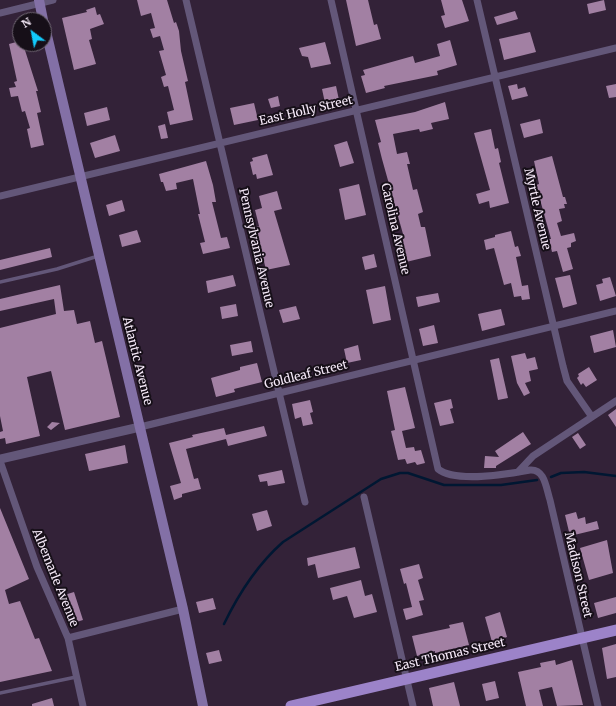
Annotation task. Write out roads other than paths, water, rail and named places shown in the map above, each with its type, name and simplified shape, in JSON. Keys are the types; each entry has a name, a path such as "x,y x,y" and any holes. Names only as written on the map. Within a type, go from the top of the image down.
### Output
{"main road":[{"name":"Atlantic Avenue","path":"39,2 42,12"},
{"name":"Atlantic Avenue","path":"51,52 98,256 183,609 203,706"},
{"name":"East Thomas Street","path":"291,706 616,630"}],"street":[{"path":"0,13 39,2 53,0"},
{"name":"Pennsylvania Avenue","path":"186,0 280,394 304,502"},
{"name":"Carolina Avenue","path":"331,0 415,361 437,464 442,472 462,476 484,477 518,473"},
{"name":"Myrtle Avenue","path":"477,0 552,327 567,380 592,417"},
{"name":"East Holly Street","path":"0,196 616,48"},
{"name":"Goldleaf Street","path":"0,460 280,394 616,311"},
{"path":"518,473 533,456 616,402"},
{"name":"Albemarle Avenue","path":"0,460 37,567 68,638 83,706"},
{"name":"Madison Street","path":"518,473 536,470 543,477 550,500 598,706"},
{"path":"364,497 413,706"},
{"path":"68,638 183,609"}],"lane":[{"path":"0,282 56,270 98,256"},
{"path":"0,693 76,677"}],"waterway":[{"path":"551,477 561,473 584,472 616,476"},
{"path":"224,624 249,580 265,560 283,542 381,479 400,473 408,473 444,485 501,485 537,480"}]}
